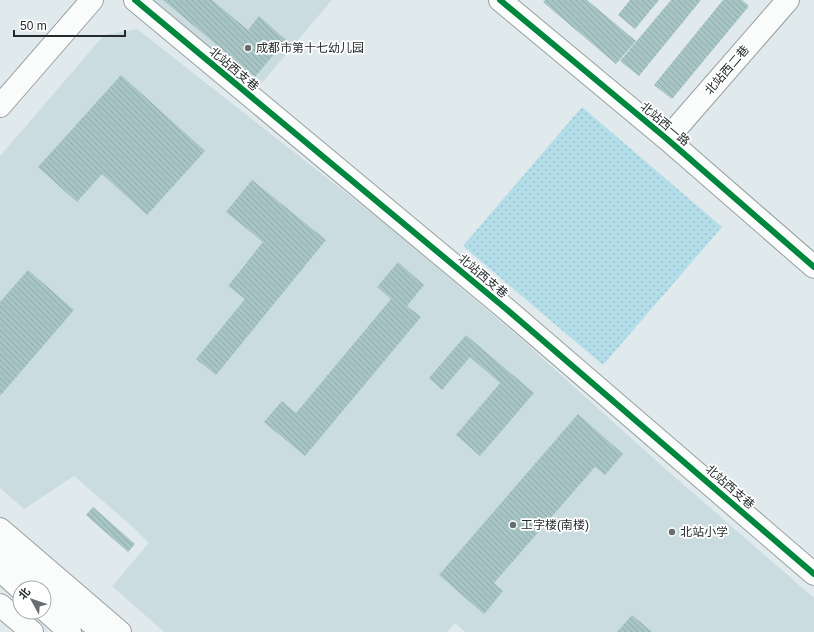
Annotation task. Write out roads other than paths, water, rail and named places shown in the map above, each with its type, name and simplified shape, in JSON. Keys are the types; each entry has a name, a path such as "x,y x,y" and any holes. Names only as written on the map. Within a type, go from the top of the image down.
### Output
{"main road":[{"path":"0,106 92,0"},
{"name":"北站西支巷","path":"135,0 505,308 814,574"},
{"name":"北站西一路","path":"500,0 667,139 814,267"},
{"name":"北站西二巷","path":"667,139 788,0"},
{"path":"0,529 120,632"},
{"path":"0,545 102,632"},
{"path":"0,570 12,581"},
{"path":"0,605 32,632"},
{"path":"52,616 70,632"}],"place":[{"name":"成都市第十七幼儿园","path":"248,48"},
{"name":"工字楼(南楼)","path":"513,525"},
{"name":"北站小学","path":"672,532"}]}
